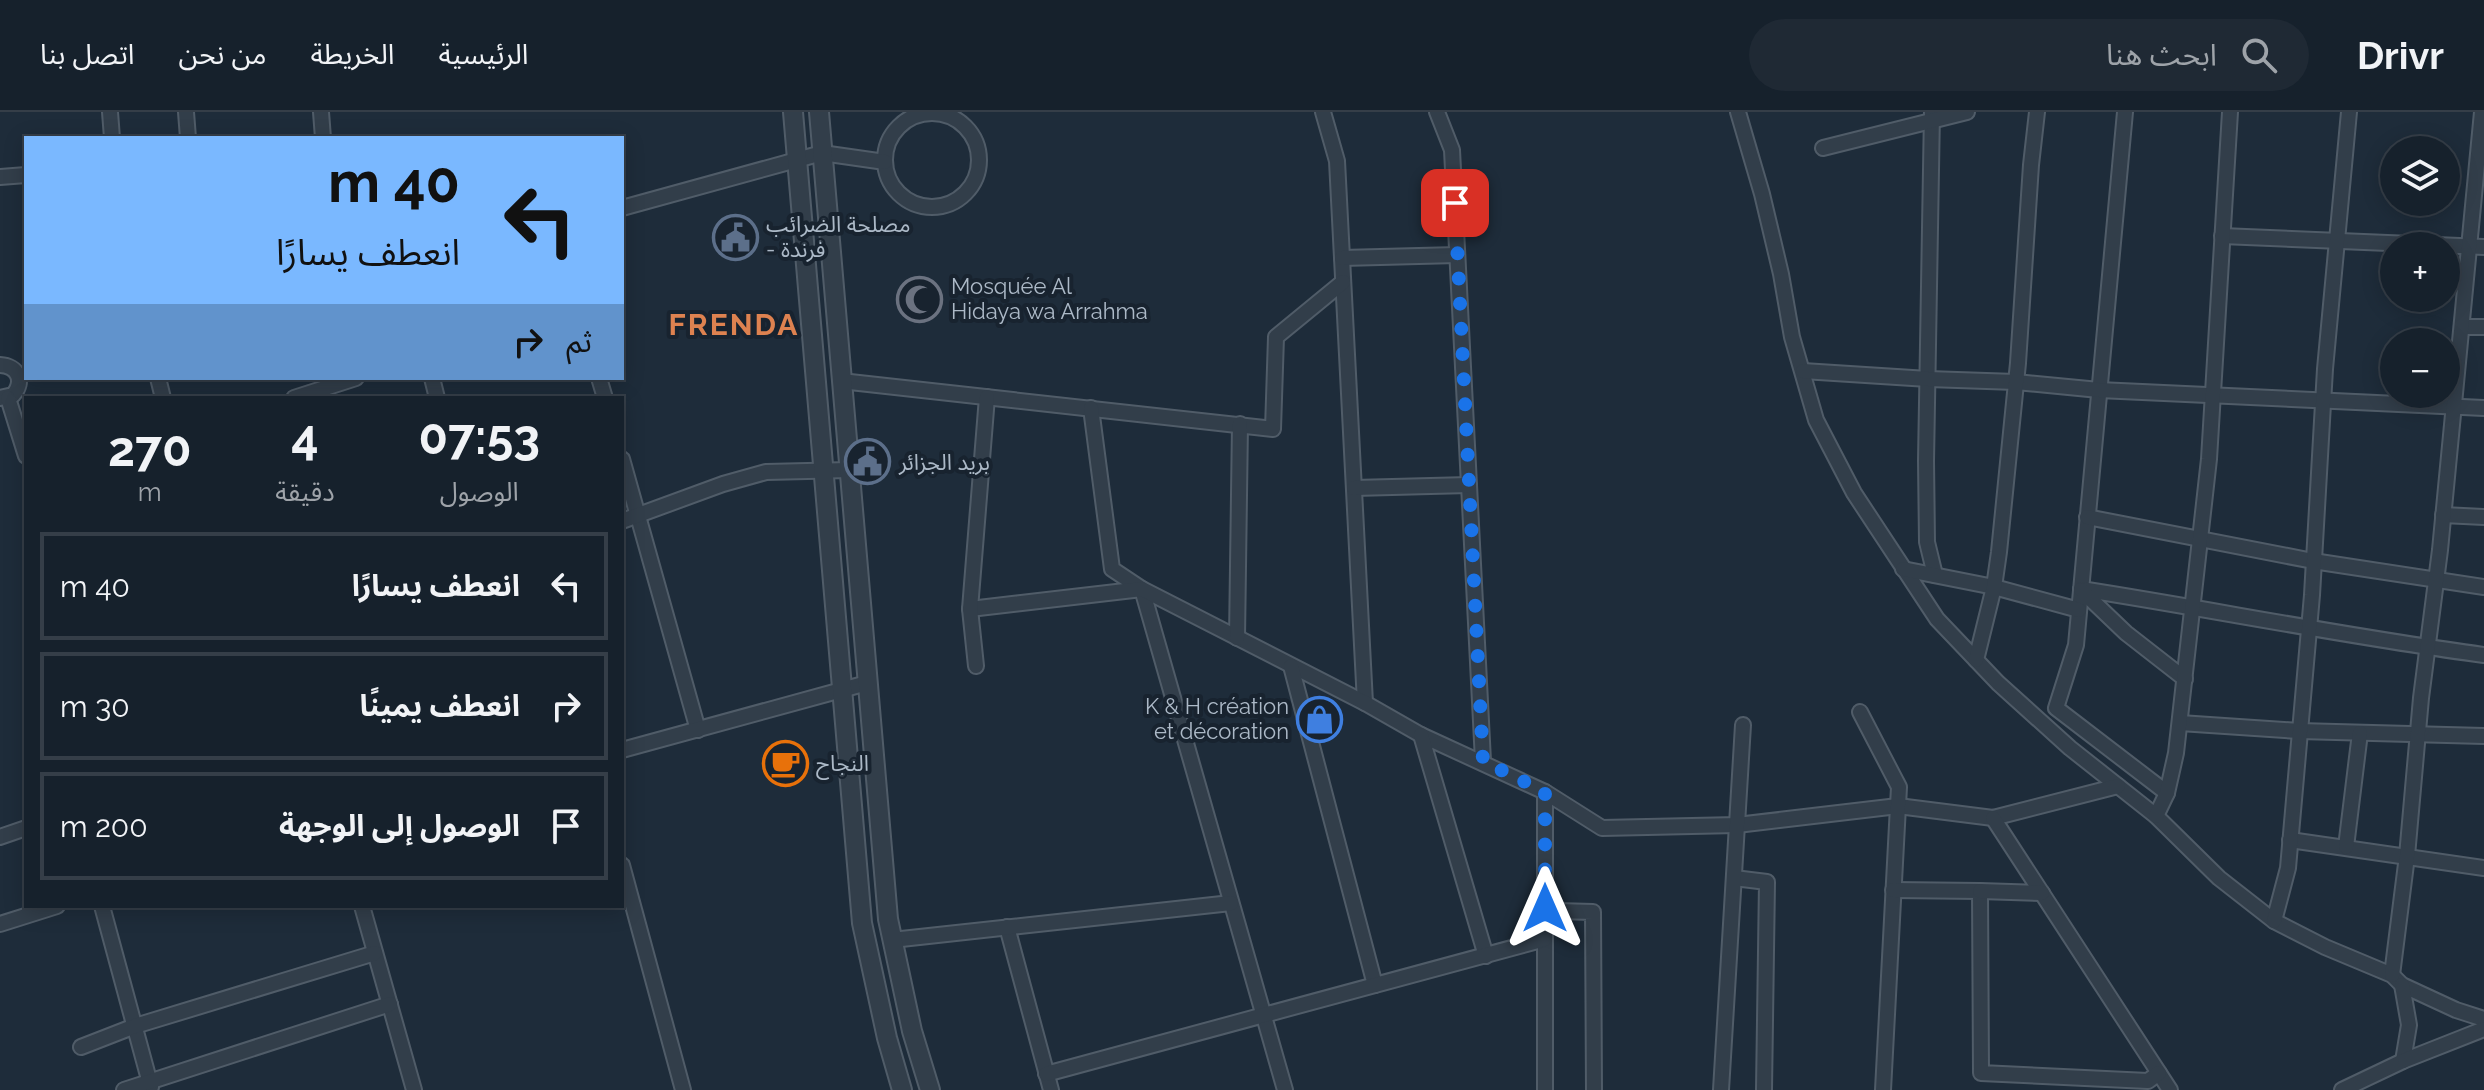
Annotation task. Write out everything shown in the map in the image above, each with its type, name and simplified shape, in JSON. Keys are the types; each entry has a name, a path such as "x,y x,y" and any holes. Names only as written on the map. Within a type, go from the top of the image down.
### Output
{"street":[{"path":"110,112 112,136"},
{"path":"186,112 188,136"},
{"path":"321,112 323,136"},
{"path":"793,112 862,923 887,1038 902,1090"},
{"path":"819,112 888,919 912,1031 930,1090"},
{"path":"934,112 950,116 963,124 973,136 979,151 975,182 952,203 938,207 922,207 907,201 896,191 888,177 885,162 893,133 904,121 918,114 934,112"},
{"path":"1323,112 1337,161 1365,703"},
{"path":"1437,112 1452,150 1483,761"},
{"path":"1738,112 1762,194 1792,337 1816,420 1854,493 1937,619 1998,683 2059,739 2156,816 2219,878 2274,921 2456,1010 2484,1019"},
{"path":"1823,148 1932,116 1967,112"},
{"path":"1976,660 1999,552 2037,112"},
{"path":"2125,112 2076,645 2056,708 2167,793"},
{"path":"2156,816 2167,793 2176,753 2201,538 2230,112"},
{"path":"2274,921 2288,868 2323,400 2349,112"},
{"path":"2460,347 2468,247 2480,160 2482,112"},
{"path":"1932,116 1927,542 1935,575"},
{"path":"624,207 822,153 885,162"},
{"path":"0,177 24,175"},
{"path":"2222,236 2484,247"},
{"path":"1342,258 1457,255"},
{"path":"841,381 1273,429 1276,337 1343,282"},
{"path":"2462,327 2484,327"},
{"path":"0,365 10,366 22,373 13,395 4,398 24,451"},
{"path":"1803,371 2016,382 2099,390 2380,403"},
{"path":"300,396 350,380"},
{"path":"976,666 970,609 987,397"},
{"path":"2460,407 2484,408"},
{"path":"1091,408 1112,569 1142,589 1421,735 1545,792 1602,828 1737,825 1898,806 1993,818 2118,786"},
{"path":"2403,1061 2409,1025 2397,980 2418,735 2454,408"},
{"path":"1237,638 1240,424"},
{"path":"624,466 698,730"},
{"path":"624,520 723,484 766,472 849,470"},
{"path":"1354,488 1469,485"},
{"path":"2443,515 2484,517"},
{"path":"2087,517 2313,561 2484,587"},
{"path":"1903,569 1994,587 2079,610"},
{"path":"970,609 1142,589"},
{"path":"1142,589 1285,1090"},
{"path":"2081,589 2484,655"},
{"path":"2081,589 2126,633 2185,679"},
{"path":"1291,666 1375,985"},
{"path":"624,749 867,683"},
{"path":"1860,712 1899,787 1883,1090"},
{"path":"2180,723 2299,731 2484,736"},
{"path":"1721,1090 1743,725"},
{"path":"2346,847 2360,733"},
{"path":"1421,735 1486,956"},
{"path":"1545,792 1545,1090"},
{"path":"1993,818 2170,1090"},
{"path":"0,837 24,829"},
{"path":"2290,840 2484,868"},
{"path":"624,872 683,1090"},
{"path":"1734,878 1767,882 1764,1090"},
{"path":"1893,890 2042,893"},
{"path":"1980,891 1981,1073 2148,1081 2159,1073"},
{"path":"892,940 1231,903"},
{"path":"0,924 51,908"},
{"path":"103,908 151,1086"},
{"path":"363,908 414,1090"},
{"path":"1545,908 1593,912 1594,1090"},
{"path":"1007,927 1051,1090"},
{"path":"1046,1074 1545,939"},
{"path":"81,1047 135,1026 375,953"},
{"path":"124,1090 151,1086 390,1004"},
{"path":"2342,1090 2403,1061 2484,1029"}],"place":[{"name":"مصلحة الضرائب - فرندة","path":"735,237"},
{"name":"Mosquée Al Hidaya wa Arrahma","path":"920,299"},
{"name":"بريد الجزائر","path":"868,462"},
{"name":"K & H création et décoration","path":"1320,719"},
{"name":"النجاح","path":"785,763"}],"district":[{"name":"FRENDA","path":"734,324"}],"route":[{"path":"1455,203 1483,761 1545,792 1545,908"}]}
